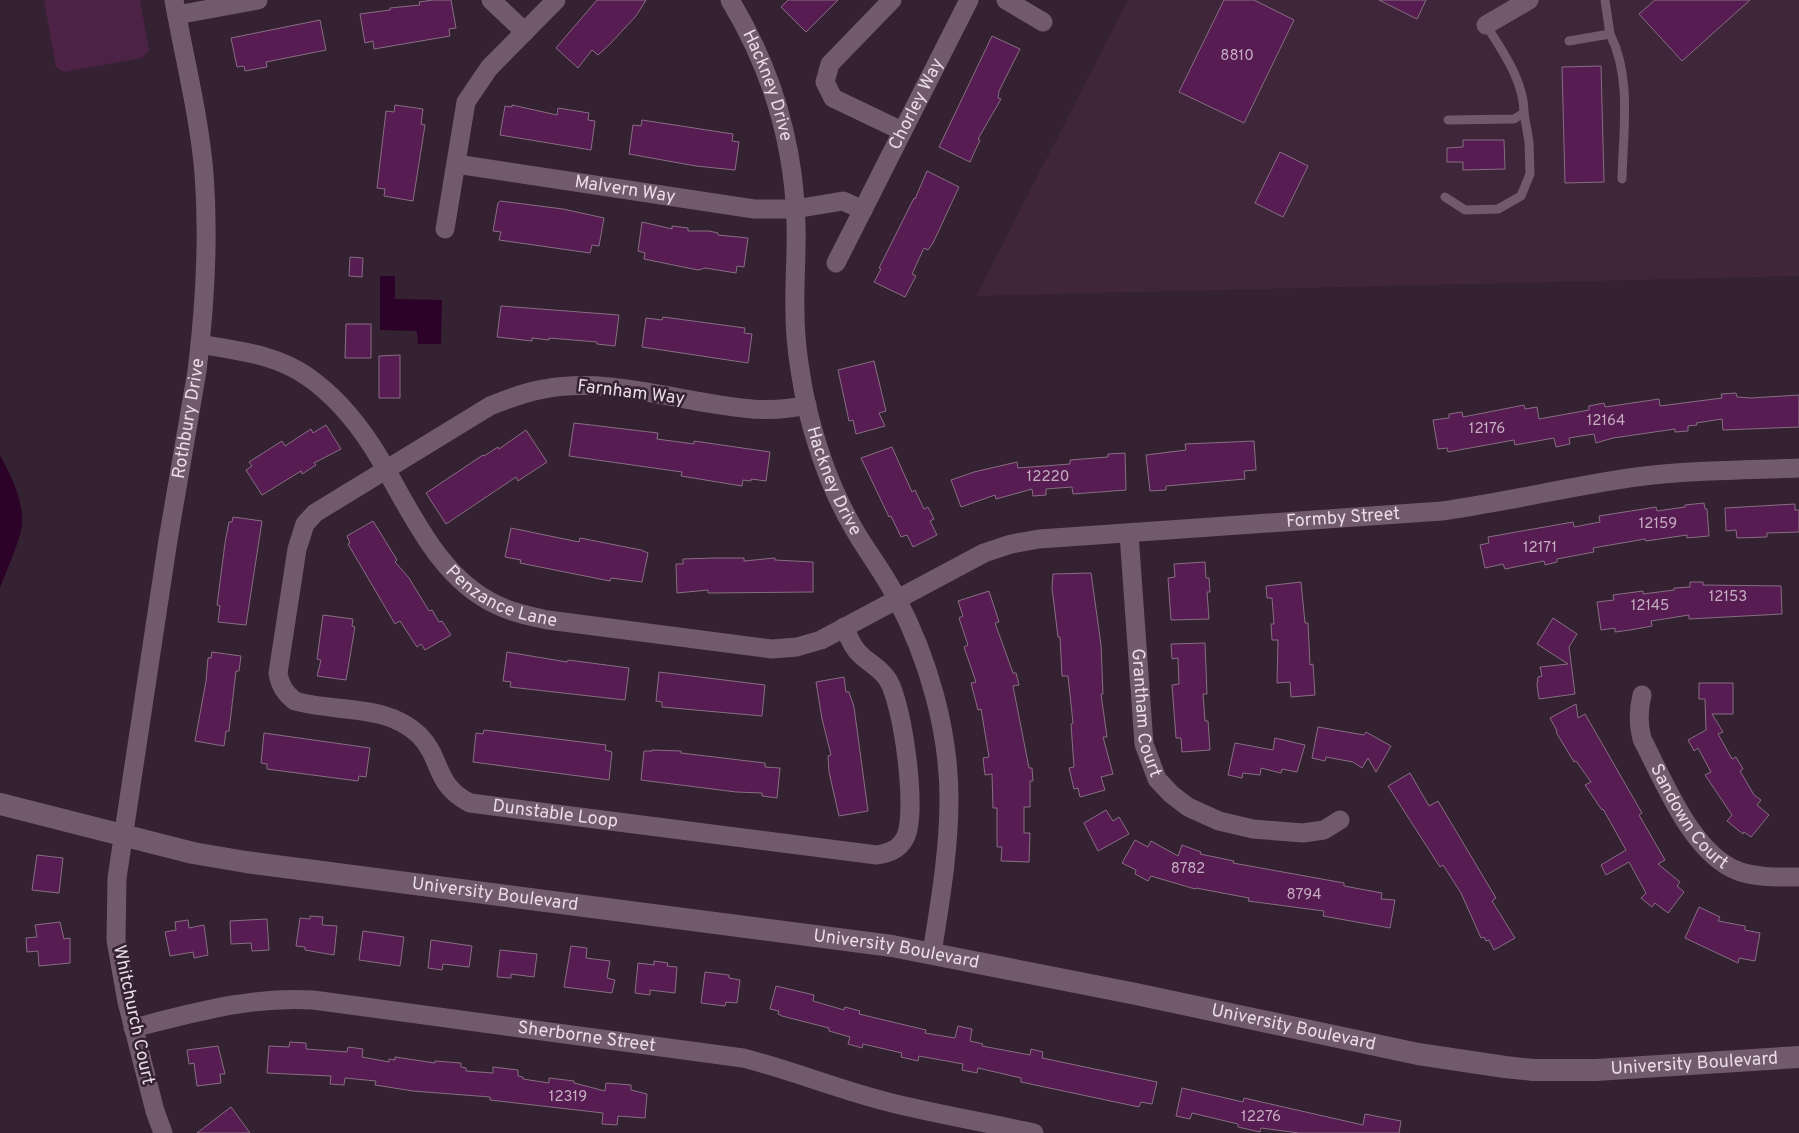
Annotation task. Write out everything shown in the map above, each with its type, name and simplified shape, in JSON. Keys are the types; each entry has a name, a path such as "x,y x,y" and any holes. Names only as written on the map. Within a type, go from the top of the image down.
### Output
{"street":[{"path":"176,7 258,0"},
{"path":"491,0 525,32"},
{"path":"445,230 466,102 489,68 556,0"},
{"name":"Hackney Drive","path":"730,0 762,61 776,100 788,149 795,209 796,330 800,371 806,405 819,452 853,528 897,598 924,662 936,702 946,758 949,798 948,837 932,953"},
{"path":"892,0 830,64 825,82 833,98 902,131"},
{"name":"Chorley Way","path":"836,263 969,0"},
{"path":"1006,0 1043,22"},
{"path":"1486,25 1529,0"},
{"name":"Rothbury Drive","path":"122,836 200,344 206,238 204,174 176,7"},
{"name":"Malvern Way","path":"456,164 754,209 795,209"},
{"path":"795,209 843,201 863,210"},
{"name":"Penzance Lane","path":"200,344 258,355 296,369 333,398 354,421 442,560 459,579 478,595 497,606 524,615 772,649 797,647 821,640 897,598"},
{"name":"Farnham Way","path":"386,470 490,406 543,388 571,385 600,386 754,411 785,410 806,405"},
{"name":"Formby Street","path":"897,598 984,553 1011,544 1039,539 1442,511 1638,477 1702,471 1799,468"},
{"name":"Dunstable Loop","path":"386,470 315,513 305,524 297,549 278,673 280,684 286,694 295,701 378,713 406,725 420,736 432,753 447,786 458,796 470,803 877,856 888,853 904,840 910,821 906,747 901,722 887,679 858,652 844,627"},
{"name":"Grantham Court","path":"1129,534 1144,744 1157,779 1188,808 1207,817 1236,825 1279,832 1303,833 1324,830 1340,820"},
{"name":"Sandown Court","path":"1642,695 1638,708 1638,726 1642,739 1690,829 1703,847 1720,862 1737,871 1757,876 1799,877"},
{"name":"University Boulevard","path":"0,804 193,853 306,871 932,953 1418,1054 1505,1067 1532,1070 1596,1070 1797,1056"},
{"name":"Whitchurch Court","path":"122,836 117,878 116,940 133,1028 155,1111 163,1133"},
{"name":"Sherborne Street","path":"133,1028 232,1003 259,1000 313,1000 743,1058 780,1067 835,1088 896,1104 990,1128 1034,1133"}],"lane":[{"path":"1605,0 1610,34 1620,58 1624,109 1622,179"},
{"path":"1446,197 1465,210 1498,209 1521,196 1530,174 1529,142 1524,102 1511,64 1486,25"},
{"path":"1569,41 1610,34"},
{"path":"1448,120 1514,119 1524,113"}],"shaded area":[{"path":"44,0 140,0 149,50 142,58 64,72 56,67"},
{"path":"1128,0 1799,0 1799,276 976,296"},
{"path":"380,276 395,276 395,299 442,300 441,344 418,344 417,331 380,330"},
{"path":"0,455 19,498 22,525 19,539 0,588"}],"building":[{"path":"451,0 456,28 449,29 450,36 374,49 373,41 365,43 360,14 420,5 419,2"},
{"path":"597,0 646,0 636,16 609,45 598,55 592,50 578,68 556,48"},
{"path":"788,0 838,0 806,32 781,7"},
{"path":"1224,0 1254,0 1294,20 1244,123 1179,92"},
{"path":"1379,0 1426,0 1417,19"},
{"path":"1655,0 1750,0 1682,61 1639,14"},
{"path":"320,20 326,50 266,62 267,67 245,71 244,66 237,67 231,38"},
{"path":"992,36 1020,49 999,91 998,98 1001,99 978,139 980,140 970,162 939,147"},
{"path":"1601,66 1604,182 1565,183 1562,67"},
{"path":"395,105 423,109 421,124 425,125 413,201 384,196 385,189 377,188 386,111 394,112"},
{"path":"512,105 557,115 558,108 589,113 588,120 595,121 591,150 500,135 505,106 512,107"},
{"path":"642,120 733,134 732,141 739,142 735,170 696,166 629,154 633,125 641,126"},
{"path":"1463,140 1504,140 1505,169 1463,170 1463,162 1447,162 1447,148 1463,147"},
{"path":"1280,152 1308,166 1283,217 1255,203"},
{"path":"927,171 959,187 933,243 928,250 924,248 912,274 916,276 905,297 874,282 881,269 879,268 915,199"},
{"path":"500,201 563,209 604,218 599,246 592,245 590,253 499,240 501,232 493,231"},
{"path":"642,222 672,229 672,226 688,228 688,231 709,231 718,233 718,235 748,238 744,267 737,266 736,273 705,268 698,270 644,259 645,253 638,251"},
{"path":"350,257 363,258 362,277 349,276"},
{"path":"501,306 619,315 615,346 597,344 597,342 549,338 549,340 532,338 532,341 497,337"},
{"path":"663,317 745,328 744,333 752,334 748,363 642,347 646,318 662,320"},
{"path":"346,324 371,324 371,358 345,358"},
{"path":"400,355 400,398 379,398 379,356"},
{"path":"874,361 886,411 879,413 885,426 856,434 853,420 849,421 838,370"},
{"path":"1736,393 1737,397 1751,398 1799,395 1799,427 1723,430 1722,419 1696,423 1697,425 1688,426 1688,431 1675,432 1675,429 1613,438 1596,443 1594,434 1569,438 1570,444 1556,447 1554,438 1515,445 1514,440 1448,452 1447,448 1438,449 1433,420 1449,418 1449,414 1462,412 1463,417 1524,405 1525,409 1537,407 1539,419 1589,410 1589,406 1604,403 1605,407 1659,399 1660,406 1722,398 1721,394"},
{"path":"574,423 658,433 657,439 694,444 694,441 770,452 766,481 743,480 742,486 681,476 682,472 569,456"},
{"path":"326,425 341,449 314,463 316,465 302,474 301,471 262,495 246,470 252,466 249,462 282,441 285,446 311,429 313,433"},
{"path":"526,430 547,462 518,481 516,477 446,524 426,493 483,455 498,447 499,449"},
{"path":"1254,441 1256,470 1244,471 1245,479 1166,486 1166,490 1150,491 1146,455 1186,450 1185,444"},
{"path":"892,447 912,492 915,490 924,509 928,507 934,519 930,521 937,535 913,547 907,535 901,537 891,516 889,517 861,458"},
{"path":"1125,453 1126,490 1073,494 1072,487 1046,489 1046,495 1033,496 1032,489 996,499 995,495 961,507 951,480 974,472 1017,462 1018,468 1070,464 1070,460 1108,457 1108,454"},
{"path":"1704,503 1705,509 1707,509 1709,536 1687,538 1687,535 1646,541 1645,539 1593,548 1594,552 1557,559 1557,562 1545,565 1544,561 1505,569 1503,564 1485,568 1480,545 1489,543 1488,537 1573,522 1574,527 1600,522 1599,516 1656,507 1657,511"},
{"path":"1795,504 1795,510 1799,510 1799,532 1767,533 1767,537 1737,538 1736,530 1726,531 1725,508"},
{"path":"233,517 262,521 246,625 218,622 220,606 217,605 225,543 229,522 232,522"},
{"path":"373,521 397,560 395,562 409,578 429,611 432,610 439,622 442,621 451,635 425,650 421,644 417,647 400,621 395,624 348,544 350,543 347,536"},
{"path":"511,528 579,542 580,538 641,550 648,553 642,582 611,578 610,581 520,563 521,560 505,557"},
{"path":"744,558 744,561 775,558 775,560 813,562 813,592 708,593 708,590 677,593 676,564 683,564 683,559"},
{"path":"1205,562 1206,578 1209,578 1210,592 1207,592 1209,619 1171,620 1168,578 1175,577 1174,564"},
{"path":"1091,573 1101,645 1103,694 1101,694 1107,737 1103,737 1113,774 1101,777 1105,790 1080,797 1078,788 1074,789 1069,768 1074,767 1071,724 1073,723 1068,676 1062,676 1060,637 1058,637 1052,588 1053,574"},
{"path":"1301,582 1305,623 1308,623 1310,665 1313,664 1315,695 1291,697 1290,682 1277,683 1278,640 1272,640 1271,624 1274,624 1272,598 1267,598 1266,586"},
{"path":"1690,582 1703,582 1703,585 1781,586 1782,614 1689,619 1689,615 1651,621 1652,626 1630,630 1615,632 1615,628 1601,630 1597,602 1614,600 1613,595 1643,591 1643,594 1690,587"},
{"path":"989,591 999,622 995,623 1013,673 1016,673 1019,685 1013,686 1029,768 1032,768 1033,781 1030,781 1030,807 1024,807 1024,833 1030,833 1029,862 1001,861 1002,847 997,847 997,808 993,808 992,774 985,775 983,758 989,757 981,709 978,710 971,683 976,682 964,647 968,645 959,618 963,616 958,601"},
{"path":"323,615 353,619 352,626 355,627 346,680 317,676 321,660 317,659"},
{"path":"1553,618 1577,634 1569,647 1575,694 1539,699 1537,685 1538,677 1542,676 1540,667 1568,664 1537,644"},
{"path":"1205,643 1207,694 1203,694 1205,721 1208,721 1210,750 1182,752 1181,738 1176,738 1172,685 1179,684 1178,658 1172,659 1171,644"},
{"path":"212,652 241,656 239,671 236,671 229,731 226,731 224,746 195,741 206,681 208,658 211,658"},
{"path":"507,652 567,662 568,660 629,668 625,700 510,687 511,682 503,681"},
{"path":"659,672 765,685 762,716 662,707 662,702 656,701"},
{"path":"844,677 846,692 849,692 854,707 868,811 839,816 829,772 828,756 831,755 822,719 816,682"},
{"path":"1699,683 1733,683 1733,714 1712,714 1723,732 1718,734 1732,759 1736,757 1743,769 1740,771 1754,795 1761,800 1757,805 1769,815 1751,837 1744,832 1743,834 1727,821 1732,815 1705,775 1711,772 1698,748 1694,751 1688,740 1706,730 1705,699 1699,699"},
{"path":"1576,704 1578,718 1585,714 1642,813 1639,815 1665,860 1658,864 1680,882 1677,886 1684,892 1668,913 1655,903 1652,907 1641,898 1646,893 1629,862 1606,875 1601,865 1626,850 1603,809 1585,785 1591,782 1576,761 1574,762 1550,718"},
{"path":"1318,727 1364,735 1366,732 1391,746 1376,772 1368,758 1362,768 1353,762 1326,757 1325,761 1312,758"},
{"path":"484,730 606,745 605,750 612,752 609,780 473,762 476,733 483,734"},
{"path":"264,733 370,748 366,777 359,776 358,781 267,769 267,764 261,763"},
{"path":"1275,738 1305,745 1297,772 1282,769 1281,773 1261,768 1260,775 1243,773 1242,778 1228,775 1235,743 1273,750"},
{"path":"644,751 681,751 681,753 765,763 765,767 780,768 777,798 762,796 762,793 736,792 641,780"},
{"path":"1410,773 1429,806 1438,801 1496,898 1492,901 1515,938 1494,950 1489,940 1486,941 1484,937 1481,938 1461,893 1443,865 1440,867 1388,786"},
{"path":"1106,810 1113,821 1119,817 1129,834 1098,851 1084,823"},
{"path":"1135,840 1148,847 1151,841 1178,856 1182,845 1201,852 1200,854 1234,861 1233,863 1344,883 1344,886 1382,893 1381,899 1395,900 1390,928 1323,916 1324,911 1248,901 1249,898 1195,889 1151,876 1148,881 1135,874 1136,870 1122,863"},
{"path":"37,855 63,858 59,893 32,890"},
{"path":"1699,907 1720,917 1718,921 1745,926 1745,930 1760,933 1755,961 1739,958 1738,963 1685,938"},
{"path":"310,916 323,917 322,925 337,926 334,955 305,950 305,947 296,946 300,918 310,919"},
{"path":"267,919 269,950 252,951 251,943 231,944 230,921"},
{"path":"188,920 189,928 204,925 208,955 194,958 193,952 170,956 165,932 176,930 175,922"},
{"path":"60,922 64,939 70,938 70,963 39,966 38,951 27,952 26,938 37,937 35,925"},
{"path":"363,931 404,937 400,966 359,960"},
{"path":"431,940 472,946 469,967 443,964 442,970 428,968"},
{"path":"571,946 587,948 586,958 610,961 607,978 615,980 612,993 564,987"},
{"path":"500,950 537,954 534,977 511,974 511,978 497,977"},
{"path":"654,961 668,963 667,966 677,967 675,993 650,990 650,995 635,993 638,963 654,965"},
{"path":"705,972 729,975 729,978 740,980 737,1003 726,1002 725,1006 701,1003"},
{"path":"776,986 814,995 813,1001 844,1010 845,1007 860,1011 859,1014 926,1030 925,1033 955,1038 958,1026 972,1029 970,1041 983,1044 982,1046 1030,1055 1031,1049 1043,1052 1042,1058 1157,1082 1152,1104 1141,1102 1139,1107 1021,1082 1021,1078 978,1068 977,1073 962,1070 963,1064 919,1056 918,1061 901,1057 902,1053 863,1044 862,1048 848,1044 850,1037 829,1031 829,1028 782,1016 778,1014 779,1011 770,1009"},
{"path":"290,1042 306,1043 306,1049 347,1052 348,1047 363,1049 362,1057 389,1062 389,1059 395,1060 395,1057 435,1063 435,1061 461,1063 461,1067 466,1068 466,1071 493,1073 493,1067 518,1070 518,1076 523,1077 523,1079 549,1083 549,1078 574,1081 574,1083 605,1091 606,1083 631,1085 631,1090 647,1094 645,1118 618,1116 617,1125 602,1124 603,1113 490,1100 490,1097 413,1091 375,1085 376,1081 345,1078 344,1085 330,1084 331,1076 267,1073 269,1046 289,1047"},
{"path":"218,1046 225,1074 220,1074 221,1083 197,1086 194,1063 189,1064 187,1050"},
{"path":"1182,1088 1243,1102 1244,1098 1363,1125 1365,1114 1401,1121 1399,1133 1299,1133 1261,1128 1260,1132 1238,1127 1238,1124 1192,1113 1190,1119 1176,1116"},
{"path":"231,1107 250,1133 197,1133"}]}
